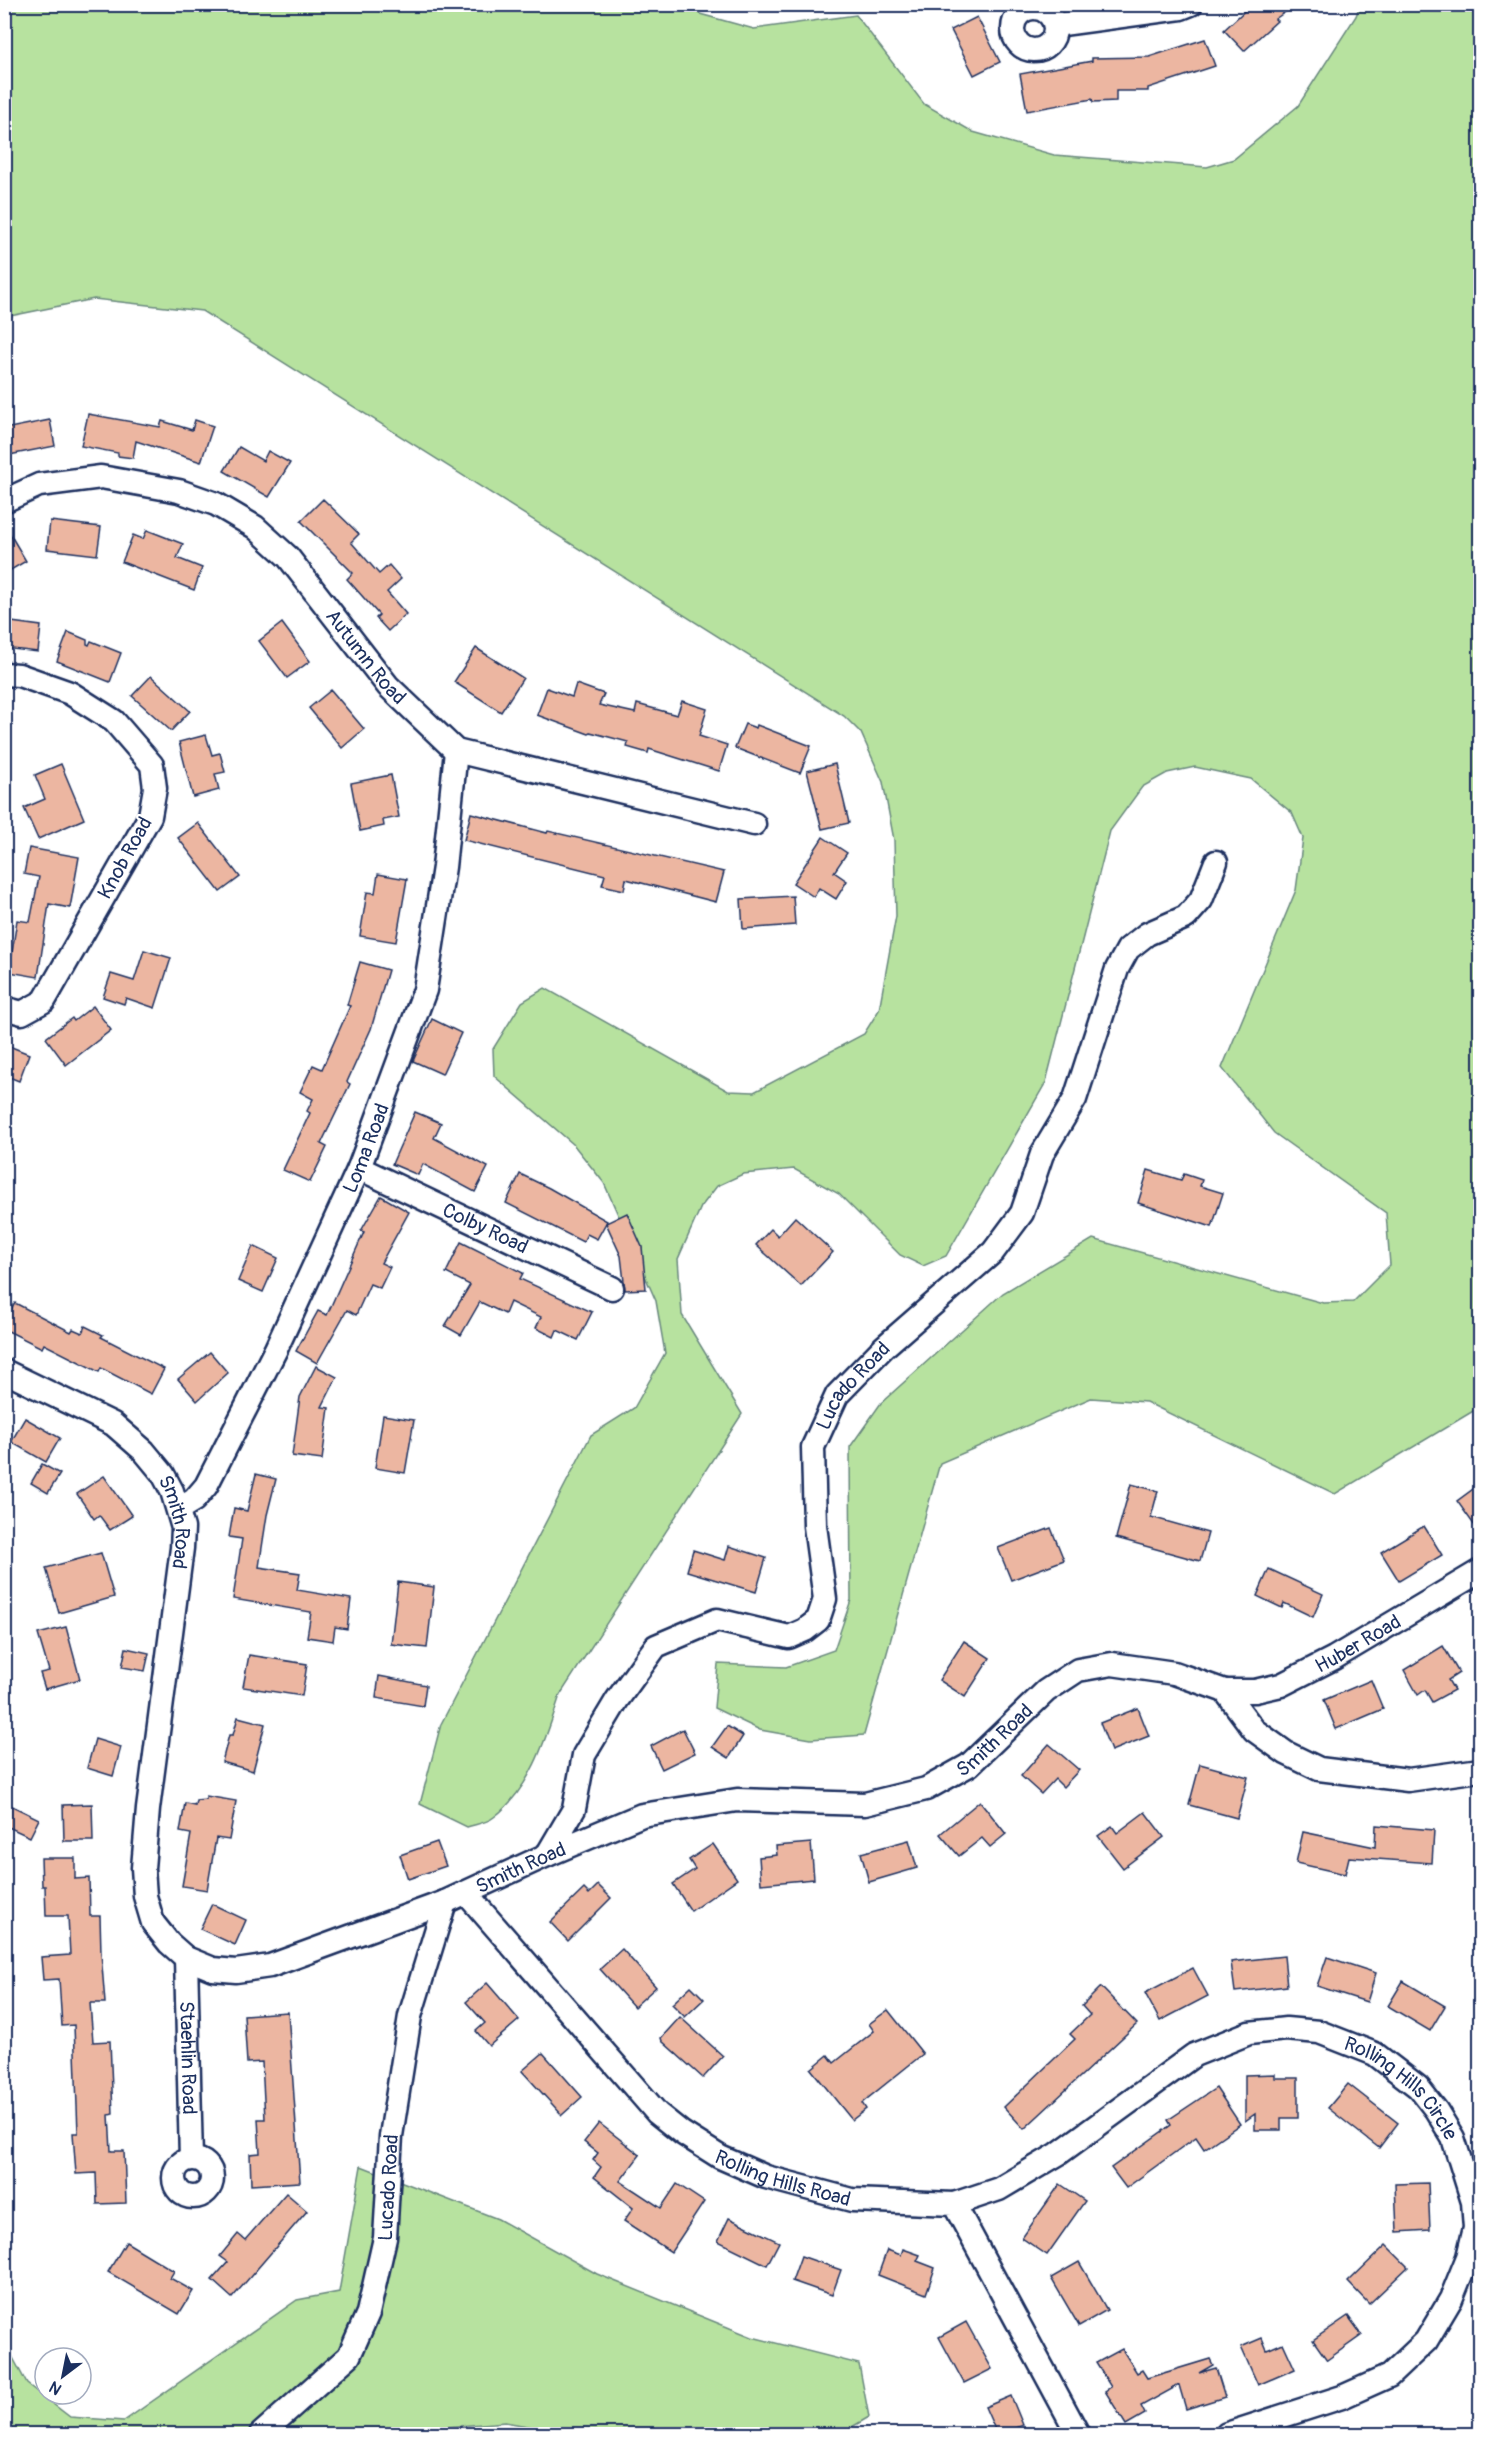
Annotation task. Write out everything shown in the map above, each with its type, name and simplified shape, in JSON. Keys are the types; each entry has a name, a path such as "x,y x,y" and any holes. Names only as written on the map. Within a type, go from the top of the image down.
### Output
{"street":[{"path":"1055,25 1191,4"},
{"name":"Autumn Road","path":"4,501 39,484 101,477 179,491 216,504 255,528 288,557 388,686 456,751 754,824"},
{"name":"Knob Road","path":"4,674 19,675 70,693 114,721 152,765 155,788 150,816 44,1001 22,1013 4,1008"},
{"name":"Loma Road","path":"178,1509 194,1500 206,1486 276,1349 359,1168 425,990 444,867 456,751"},
{"name":"Lucado Road","path":"547,1855 574,1809 584,1755 617,1700 656,1646 717,1620 789,1637 805,1630 818,1620 825,1599 815,1526 813,1447 837,1395 884,1347 993,1252 1022,1213 1042,1154 1075,1099 1117,969 1128,949 1147,934 1186,917 1202,900 1216,862"},
{"name":"Colby Road","path":"359,1168 612,1288"},
{"name":"Smith Road","path":"6,1374 113,1424 144,1451 163,1474 172,1491 183,1528 182,1548 148,1809 143,1868 145,1896 153,1923 169,1943 186,1958 213,1969 236,1971 270,1966 455,1897 642,1815 737,1800 865,1804 926,1790 969,1765 1046,1691 1078,1670 1112,1664 1143,1667 1174,1673 1225,1691"},
{"name":"Huber Road","path":"1225,1691 1255,1691 1281,1685 1334,1658 1480,1571"},
{"path":"1225,1691 1254,1730 1286,1753 1319,1769 1407,1780 1480,1770"},
{"name":"Lucado Road","path":"261,2434 349,2356 368,2313 385,2238 391,2136 410,2016 455,1897"},
{"name":"Rolling Hills Road","path":"455,1897 657,2113 682,2133 720,2157 766,2177 852,2200 954,2204"},
{"name":"Staehlin Road","path":"186,1958 192,2159"},
{"name":"Rolling Hills Circle","path":"954,2204 999,2189 1058,2154 1194,2055 1249,2033 1286,2029 1319,2032 1374,2054 1418,2087 1436,2110 1453,2138 1473,2202 1475,2228 1468,2257 1451,2299 1426,2341 1389,2376 1342,2397 1227,2434"},
{"path":"954,2204 1078,2434"}],"green space":[{"path":"694,4 700,14 754,29 856,15 924,104 973,132 1054,155 1207,167 1234,159 1298,106 1356,16 1360,5 1480,5 1480,977 1475,1019 1480,1054 1480,1407 1335,1494 1146,1402 1091,1398 940,1463 864,1735 811,1739 760,1730 714,1708 718,1664 786,1667 834,1650 851,1600 850,1447 881,1403 1003,1293 1093,1239 1323,1303 1353,1302 1390,1265 1386,1213 1274,1133 1222,1068 1296,890 1303,838 1292,813 1251,779 1195,767 1167,773 1142,787 1110,831 1046,1082 946,1256 923,1266 900,1255 839,1194 794,1169 743,1174 717,1186 701,1207 678,1259 682,1315 742,1414 560,1695 536,1762 518,1792 491,1819 467,1827 420,1804 441,1724 591,1435 634,1408 665,1353 656,1301 604,1183 573,1144 494,1076 493,1049 522,1002 545,988 728,1091 754,1092 864,1034 879,1010 896,916 894,840 883,782 861,733 844,716 202,311 94,299 5,317 5,5"},
{"path":"361,2166 498,2219 597,2274 752,2337 859,2364 869,2417 840,2434 572,2434 505,2422 448,2427 436,2434 18,2434 5,2421 4,2341 27,2384 33,2389 33,2406 56,2406 70,2417 124,2421 297,2300 339,2292"}],"building":[{"path":"1252,4 1297,4 1275,19 1277,21 1244,51 1224,30"},
{"path":"977,17 1000,62 974,75 951,30"},
{"path":"1205,39 1215,66 1148,88 1148,91 1116,91 1116,101 1093,102 1092,99 1027,111 1020,74 1092,61 1092,58 1149,57"},
{"path":"88,414 160,427 162,421 192,430 195,420 213,426 201,462 136,441 133,458 81,446"},
{"path":"50,420 55,446 4,456 4,429"},
{"path":"239,447 263,461 268,451 290,463 269,497 224,471"},
{"path":"323,499 359,534 351,542 379,574 389,565 401,579 387,592 406,614 388,631 376,618 379,615 347,579 353,573 301,521"},
{"path":"50,521 101,527 97,555 47,549"},
{"path":"4,524 26,561 4,574"},
{"path":"147,530 183,544 177,558 202,568 194,590 122,562 133,535 143,539"},
{"path":"4,621 41,626 38,652 4,648"},
{"path":"282,623 310,661 287,678 259,641"},
{"path":"68,632 87,640 89,645 91,641 121,653 110,682 57,661"},
{"path":"476,648 523,678 501,712 454,682"},
{"path":"151,676 190,711 171,731 132,696"},
{"path":"576,684 604,694 599,705 635,713 637,704 677,715 682,701 707,709 699,736 727,745 719,771 649,749 648,753 627,747 628,742 590,732 589,734 537,715 547,688 572,697"},
{"path":"331,690 364,729 342,748 309,708"},
{"path":"745,724 756,728 757,725 811,746 800,773 735,748"},
{"path":"206,735 212,755 220,753 225,772 215,774 219,790 193,797 179,742"},
{"path":"61,764 84,819 38,839 24,808 45,799 35,775"},
{"path":"835,764 849,823 822,829 807,771"},
{"path":"391,775 399,817 383,820 384,826 360,831 351,783"},
{"path":"471,813 547,833 548,831 724,872 716,902 626,879 624,890 602,885 605,875 464,840"},
{"path":"198,823 240,877 220,892 178,838"},
{"path":"823,837 847,853 834,872 847,881 836,899 819,888 814,897 793,883"},
{"path":"29,848 79,857 70,908 49,904 38,977 9,972 17,920 30,922 39,877 24,874"},
{"path":"378,874 407,879 396,942 360,936 367,892 375,893"},
{"path":"793,896 795,925 743,929 741,899"},
{"path":"144,950 171,958 155,1008 126,998 124,1004 103,997 111,974 134,981"},
{"path":"360,962 388,970 371,1029 347,1082 350,1084 321,1144 327,1147 310,1182 283,1170 310,1113 307,1111 313,1099 300,1092 313,1065 322,1069 350,1006 347,1005"},
{"path":"93,1006 111,1030 66,1065 46,1038 72,1018 74,1021"},
{"path":"432,1019 461,1033 442,1074 413,1061"},
{"path":"4,1044 29,1054 19,1081 4,1075"},
{"path":"415,1112 441,1123 434,1138 488,1167 475,1192 423,1164 418,1175 392,1164"},
{"path":"1148,1170 1181,1180 1184,1174 1202,1180 1200,1186 1223,1193 1212,1227 1138,1203"},
{"path":"520,1174 607,1221 597,1239 587,1234 583,1242 506,1203"},
{"path":"381,1196 409,1212 381,1263 390,1267 380,1288 370,1284 356,1315 347,1310 317,1363 296,1351 318,1311 327,1315 364,1232 361,1231"},
{"path":"627,1213 642,1247 646,1289 625,1290 621,1256 606,1223"},
{"path":"795,1217 833,1252 801,1286 756,1245 771,1229 778,1236"},
{"path":"461,1242 523,1273 520,1279 592,1312 578,1340 557,1330 554,1337 536,1328 541,1317 510,1302 505,1314 480,1302 461,1335 445,1326 470,1285 446,1273"},
{"path":"253,1246 278,1258 263,1292 238,1281"},
{"path":"15,1303 71,1332 73,1329 82,1333 85,1326 103,1335 101,1337 164,1369 151,1394 101,1368 99,1372 44,1344 42,1348 4,1329 4,1322"},
{"path":"210,1352 228,1373 197,1401 178,1379"},
{"path":"316,1366 337,1377 322,1407 329,1408 322,1460 292,1456 300,1397"},
{"path":"383,1415 414,1420 405,1473 375,1468"},
{"path":"25,1418 60,1438 46,1462 11,1442"},
{"path":"42,1464 60,1474 48,1493 31,1483"},
{"path":"256,1474 276,1479 267,1515 259,1567 300,1573 297,1590 351,1599 347,1629 335,1627 333,1641 307,1637 311,1612 233,1599 242,1539 229,1537 234,1508 247,1511"},
{"path":"104,1476 132,1516 110,1530 99,1515 94,1519 77,1494"},
{"path":"1131,1484 1158,1491 1151,1517 1208,1533 1200,1561 1116,1538"},
{"path":"1480,1484 1480,1533 1457,1501"},
{"path":"1424,1526 1442,1555 1399,1581 1381,1552"},
{"path":"1051,1528 1064,1560 1011,1580 998,1548"},
{"path":"729,1546 766,1558 756,1592 687,1571 693,1550 725,1560"},
{"path":"101,1553 114,1597 59,1613 46,1568"},
{"path":"1269,1569 1323,1594 1313,1617 1284,1603 1282,1608 1257,1596"},
{"path":"398,1582 434,1587 427,1648 391,1644"},
{"path":"66,1627 80,1679 45,1689 40,1673 49,1671 38,1634"},
{"path":"964,1641 990,1658 965,1697 939,1680"},
{"path":"1443,1646 1459,1673 1448,1680 1454,1690 1432,1702 1425,1690 1418,1695 1404,1670"},
{"path":"126,1648 149,1653 145,1671 122,1667"},
{"path":"249,1655 307,1664 302,1696 243,1687"},
{"path":"379,1676 426,1685 423,1706 376,1698"},
{"path":"1371,1680 1383,1709 1336,1729 1324,1700"},
{"path":"1138,1708 1149,1736 1111,1751 1100,1723"},
{"path":"238,1717 265,1724 253,1771 222,1762 229,1735 233,1735"},
{"path":"727,1726 743,1736 729,1758 712,1747"},
{"path":"683,1729 695,1753 662,1769 651,1746"},
{"path":"95,1739 121,1747 113,1776 87,1768"},
{"path":"1049,1744 1079,1770 1063,1787 1055,1779 1041,1794 1021,1776"},
{"path":"1200,1764 1248,1777 1237,1818 1189,1805"},
{"path":"206,1796 236,1801 229,1840 216,1838 207,1890 182,1886 191,1834 180,1832 185,1803 195,1805 196,1800 206,1799"},
{"path":"980,1801 1006,1834 990,1847 982,1838 959,1856 940,1834"},
{"path":"4,1802 39,1819 30,1837 4,1825"},
{"path":"92,1804 93,1841 64,1841 63,1805"},
{"path":"1145,1812 1164,1837 1123,1868 1098,1836 1112,1826 1117,1833"},
{"path":"1376,1825 1434,1830 1432,1863 1349,1857 1345,1874 1296,1863 1303,1832 1375,1847"},
{"path":"909,1840 917,1868 869,1882 861,1853"},
{"path":"437,1842 446,1866 408,1879 400,1855"},
{"path":"811,1843 814,1879 761,1884 759,1857 777,1855 776,1846"},
{"path":"713,1844 737,1879 691,1911 673,1884 695,1869 689,1860"},
{"path":"41,1858 75,1858 75,1879 89,1878 90,1916 100,1916 105,2003 90,2003 93,2042 110,2041 113,2114 109,2115 111,2151 124,2151 126,2203 97,2204 96,2173 76,2174 73,2133 78,2133 74,2025 62,2026 59,1979 43,1980 41,1957 70,1955 68,1916 46,1916"},
{"path":"598,1885 611,1898 568,1941 550,1922 584,1889 589,1894"},
{"path":"212,1904 246,1920 235,1945 200,1929"},
{"path":"622,1949 656,1987 634,2007 600,1969"},
{"path":"1284,1956 1287,1986 1235,1992 1231,1962"},
{"path":"1327,1957 1376,1973 1367,2002 1317,1986"},
{"path":"1193,1968 1208,1996 1160,2021 1145,1993"},
{"path":"1403,1981 1445,2006 1430,2031 1388,2006"},
{"path":"487,1983 519,2020 489,2046 476,2031 485,2023 466,2002"},
{"path":"691,1986 704,1999 685,2017 672,2004"},
{"path":"1101,1987 1137,2024 1024,2129 1004,2107 1075,2039 1070,2034 1090,2015 1082,2006"},
{"path":"888,2010 923,2054 862,2103 866,2109 852,2120 811,2069 828,2055 834,2063 874,2031 869,2024"},
{"path":"288,2012 300,2182 251,2185 250,2154 260,2153 258,2119 265,2119 262,2062 247,2063 244,2015"},
{"path":"680,2017 723,2056 703,2078 662,2041 661,2038"},
{"path":"543,2053 582,2097 562,2115 522,2071"},
{"path":"1275,2074 1275,2078 1298,2078 1298,2118 1281,2118 1281,2130 1255,2130 1255,2114 1245,2121 1245,2075"},
{"path":"1348,2084 1398,2123 1379,2148 1328,2108"},
{"path":"1216,2088 1240,2124 1204,2149 1196,2137 1126,2188 1111,2168 1171,2125 1168,2120"},
{"path":"599,2123 640,2155 620,2181 661,2208 677,2184 704,2202 671,2252 624,2221 633,2208 594,2177 601,2167 593,2160 598,2153 584,2142"},
{"path":"1428,2183 1430,2230 1397,2232 1395,2184"},
{"path":"1060,2184 1085,2201 1047,2255 1022,2238"},
{"path":"286,2193 307,2211 232,2298 212,2280 228,2262 220,2256 238,2234 245,2240"},
{"path":"729,2218 779,2242 767,2265 718,2241"},
{"path":"126,2242 174,2271 170,2278 193,2291 179,2314 108,2272"},
{"path":"1386,2245 1408,2267 1369,2304 1348,2282"},
{"path":"903,2249 920,2255 917,2261 935,2268 926,2294 878,2275 887,2250 901,2255"},
{"path":"801,2256 841,2270 832,2295 792,2281"},
{"path":"1079,2262 1107,2310 1079,2326 1051,2278"},
{"path":"1348,2316 1362,2335 1327,2360 1313,2340"},
{"path":"966,2322 992,2369 964,2383 939,2337"},
{"path":"1262,2338 1267,2350 1283,2343 1295,2369 1258,2385 1241,2347"},
{"path":"1122,2349 1137,2373 1142,2370 1147,2378 1210,2359 1213,2365 1199,2373 1216,2368 1225,2397 1186,2409 1179,2385 1141,2406 1145,2414 1126,2425 1105,2391 1111,2387 1096,2363"},
{"path":"1011,2396 1023,2425 1012,2430 1014,2434 997,2434 985,2407"}]}
